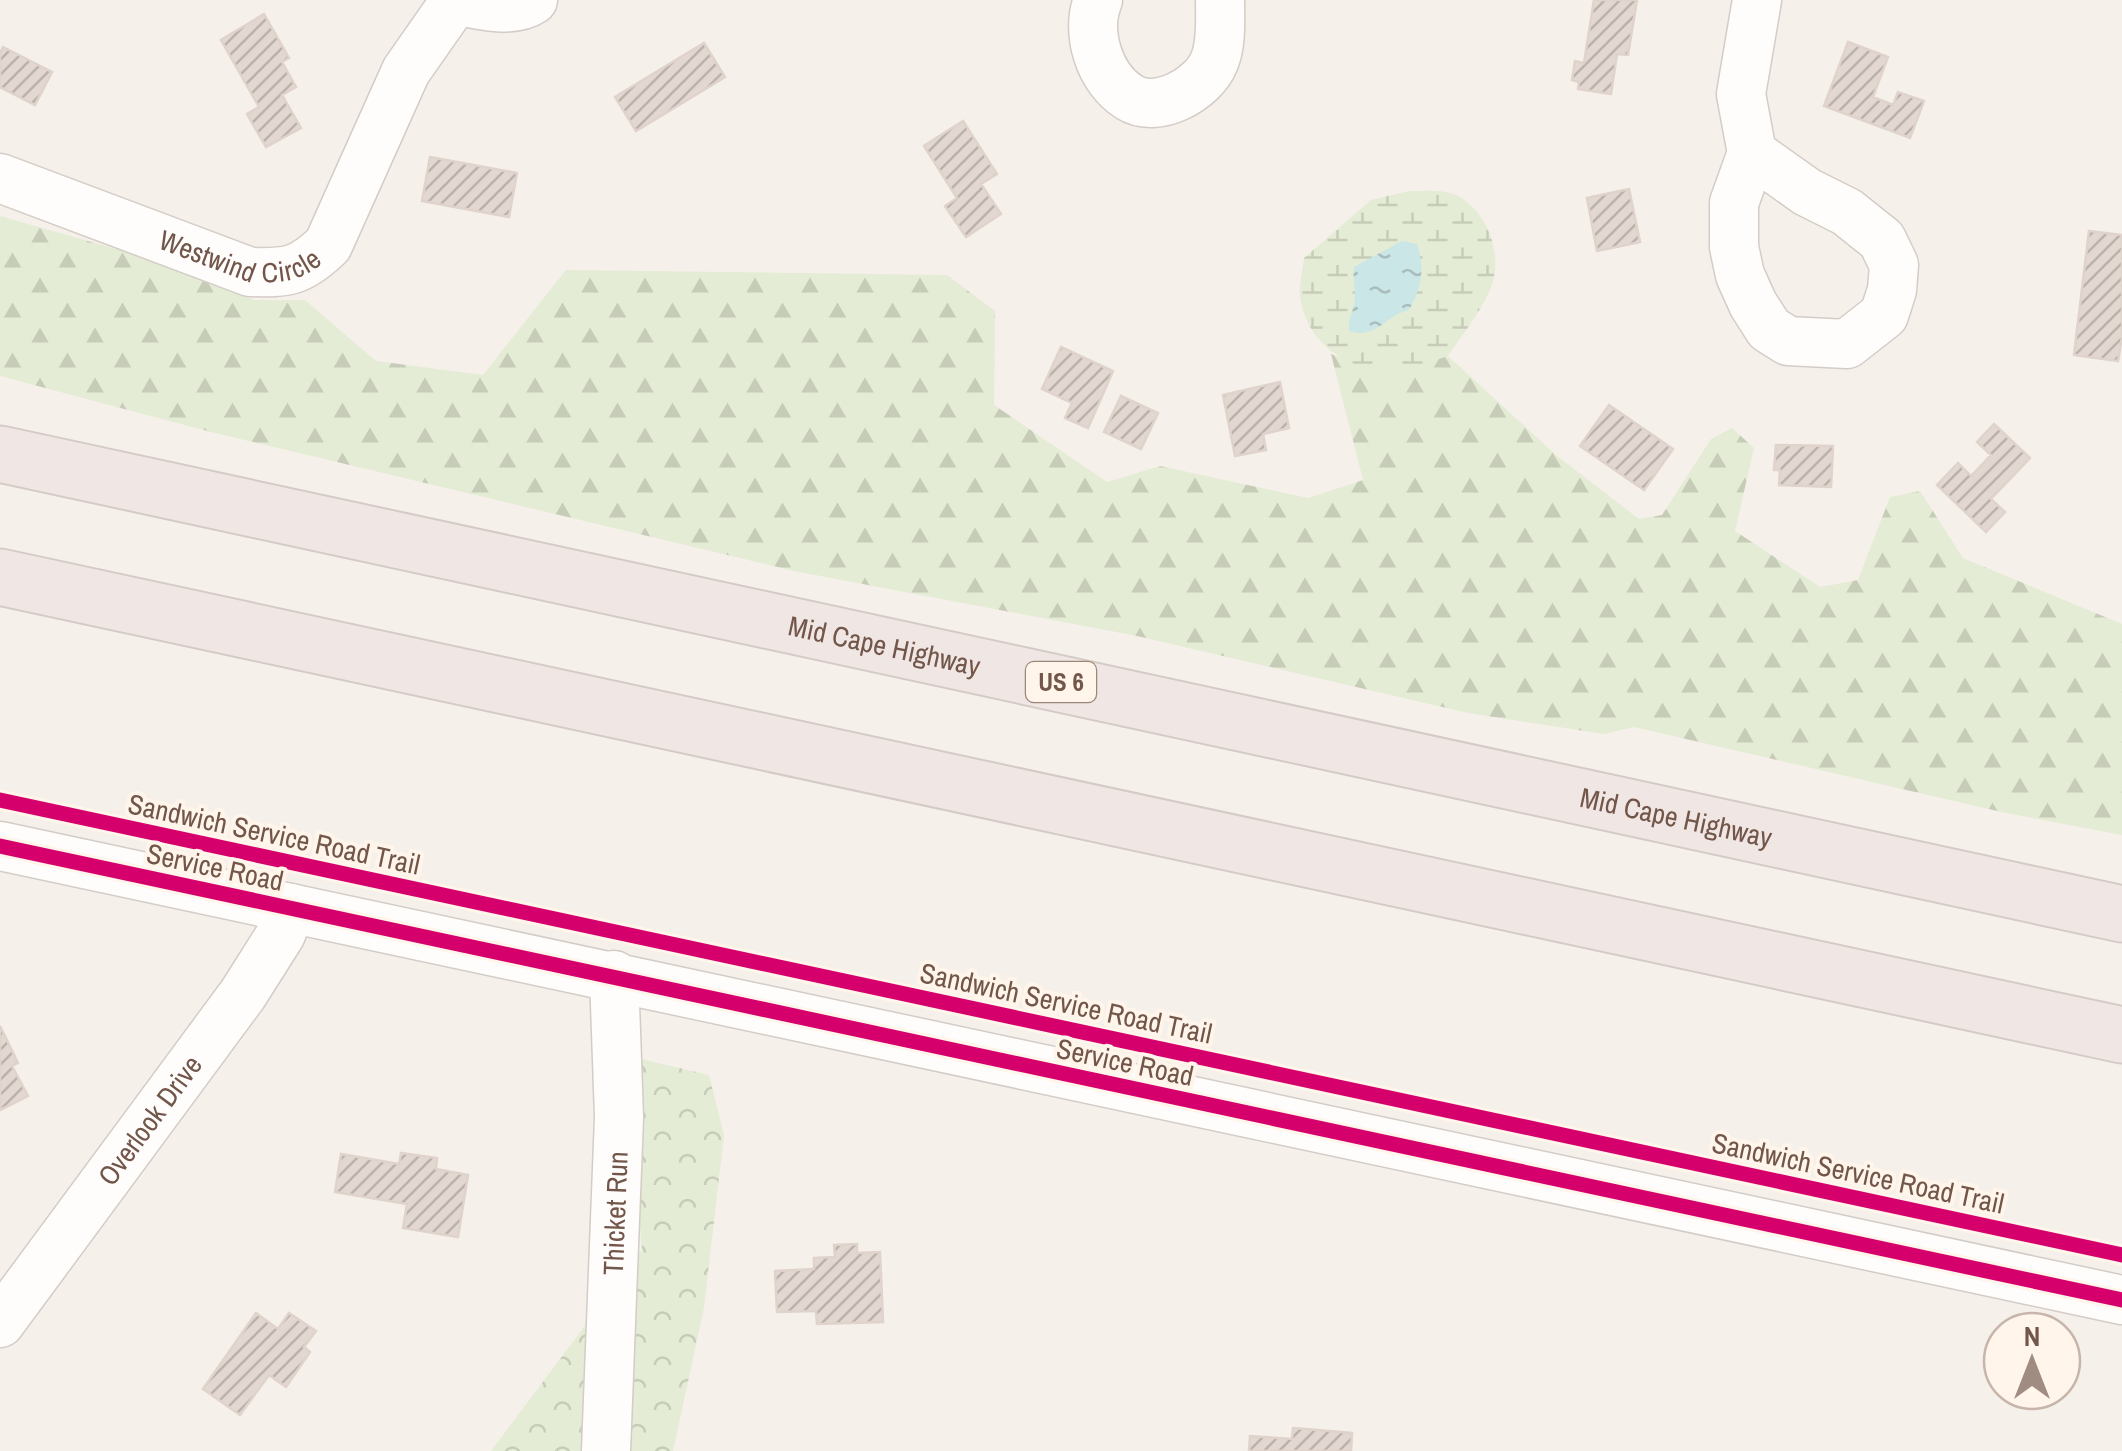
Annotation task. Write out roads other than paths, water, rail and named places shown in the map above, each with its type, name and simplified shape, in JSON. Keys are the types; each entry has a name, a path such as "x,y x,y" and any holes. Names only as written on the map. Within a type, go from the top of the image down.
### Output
{"highway":[{"name":"Mid Cape Highway","path":"0,454 2122,914"},
{"path":"0,577 2122,1036"}],"street":[{"path":"455,0 498,7 525,6 534,0"},
{"name":"Westwind Circle","path":"0,178 250,272 284,273 310,263 328,245 406,71 455,0"},
{"path":"1098,0 1092,26 1096,49 1106,71 1129,97 1146,102 1188,93 1203,79 1214,62 1219,42 1220,0"},
{"path":"1752,153 1742,94 1757,0"},
{"name":"Service Road","path":"0,846 2122,1300"},
{"name":"Overlook Drive","path":"0,1323 243,994 281,934 291,908"},
{"name":"Thicket Run","path":"606,1451 619,1117 614,976"}],"water":[{"path":"1402,241 1417,244 1421,261 1419,286 1409,310 1374,330 1349,331 1355,299 1354,267"}]}
